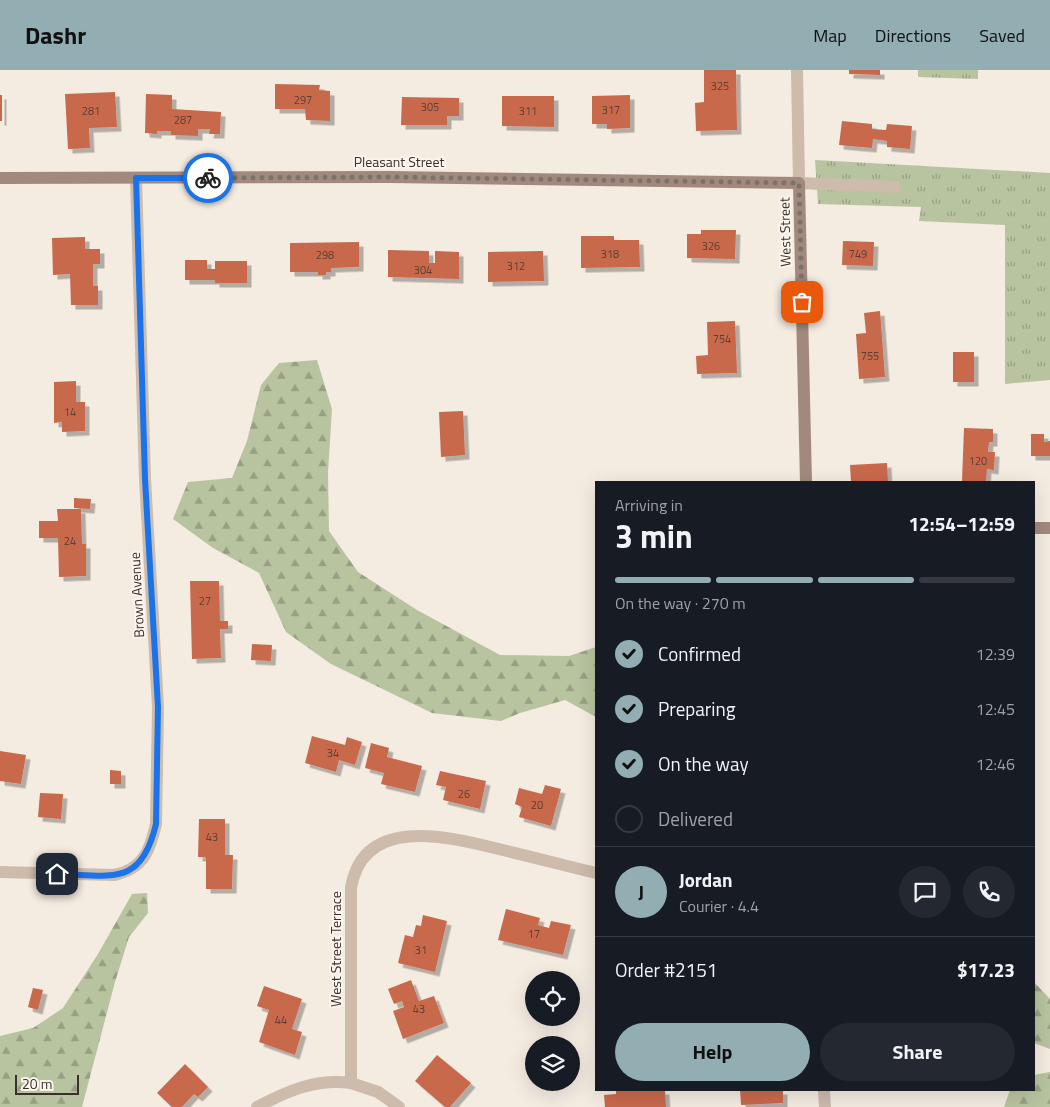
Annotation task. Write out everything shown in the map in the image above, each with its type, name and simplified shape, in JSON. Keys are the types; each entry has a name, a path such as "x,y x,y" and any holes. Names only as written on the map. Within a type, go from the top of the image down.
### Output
{"street":[{"name":"West Street","path":"797,70 806,481"},
{"name":"Pleasant Street","path":"0,178 390,177 799,183"},
{"name":"Brown Avenue","path":"0,872 114,875 125,873 134,869 142,861 152,842 156,824 158,707 145,479 136,178"},
{"path":"799,183 895,187"},
{"path":"1035,528 1050,528"},
{"name":"West Street Terrace","path":"351,1083 351,888 359,863 371,851 397,838 418,835 435,836 468,841 595,873"},
{"path":"257,1107 299,1087 329,1082 351,1083 378,1092 399,1107"},
{"path":"824,1091 825,1107"}],"green space":[{"path":"918,70 978,70 978,79 918,77"},
{"path":"815,160 1050,173 1050,380 1005,384 1005,225 919,221 921,207 818,204"},
{"path":"317,360 332,409 328,472 329,531 358,572 417,610 500,655 569,656 595,647 595,716 565,700 520,713 501,721 432,713 331,664 286,632 259,573 213,548 173,519 188,482 232,478 247,441 261,385 279,363"},
{"path":"147,893 148,913 129,937 115,982 82,1107 0,1107 0,1036 33,1028 63,1008 98,954 132,894"},
{"path":"1035,983 1050,999 1050,1049 1035,1043"},
{"path":"1050,1072 1050,1107 1004,1107 1010,1091 1035,1091 1035,1075"}],"building":[{"path":"704,70 736,70 737,130 696,131 695,103 704,102"},
{"path":"849,70 880,70 880,75 849,74"},
{"path":"275,84 320,85 319,90 330,91 330,121 306,120 305,109 275,109"},
{"path":"115,92 117,127 89,128 90,148 68,149 65,94"},
{"path":"146,94 172,95 172,109 221,112 220,134 209,134 210,129 198,129 198,136 171,135 171,131 157,131 157,134 145,133"},
{"path":"0,95 2,95 2,121 0,121"},
{"path":"630,95 630,128 607,129 607,124 592,124 592,96"},
{"path":"502,96 554,96 554,127 502,126"},
{"path":"402,97 459,98 459,116 447,116 447,125 401,125"},
{"path":"842,121 872,124 872,129 886,130 887,124 912,126 910,149 887,147 887,141 873,139 872,148 839,145"},
{"path":"701,230 736,230 735,259 687,258 687,234 701,234"},
{"path":"581,236 614,236 614,240 639,240 640,267 581,268"},
{"path":"85,237 85,249 100,249 100,264 93,264 93,286 98,286 98,305 71,305 70,274 53,275 52,238"},
{"path":"843,241 874,242 873,266 842,265"},
{"path":"359,242 359,267 331,268 331,272 326,272 326,275 318,275 318,272 290,272 290,243"},
{"path":"388,250 429,251 429,263 435,263 435,251 459,252 459,279 388,277"},
{"path":"543,251 544,281 488,282 488,252"},
{"path":"185,260 207,260 207,269 215,269 215,261 247,261 247,283 215,283 215,280 185,280"},
{"path":"880,311 885,377 859,379 856,334 866,333 864,313"},
{"path":"735,321 737,373 697,374 696,356 708,355 707,322"},
{"path":"953,352 974,352 974,382 953,382"},
{"path":"76,381 76,402 85,402 85,431 62,432 62,422 54,423 54,382"},
{"path":"463,411 465,455 441,457 439,412"},
{"path":"964,428 993,429 993,442 989,442 988,452 995,452 994,470 987,469 986,481 962,481"},
{"path":"1031,434 1044,434 1044,442 1050,441 1050,456 1031,456"},
{"path":"887,463 888,481 851,481 850,465"},
{"path":"74,498 91,499 90,509 74,508"},
{"path":"57,509 81,509 82,544 86,544 86,576 59,577 58,538 39,538 39,521 58,521"},
{"path":"190,581 219,581 220,621 228,621 228,629 220,629 221,658 192,659"},
{"path":"252,644 272,645 271,661 251,660"},
{"path":"312,736 345,745 347,737 362,742 355,765 339,760 336,772 305,763"},
{"path":"371,743 389,748 387,757 422,766 415,792 381,784 384,773 365,768"},
{"path":"0,751 26,755 21,784 0,781"},
{"path":"110,770 121,771 121,784 110,784"},
{"path":"440,771 486,781 480,809 443,800 446,787 436,785"},
{"path":"545,785 561,789 551,826 519,817 522,807 515,804 519,788 542,794"},
{"path":"40,793 63,794 61,819 38,817"},
{"path":"199,819 225,819 225,855 233,855 232,889 206,889 206,857 198,857"},
{"path":"506,909 540,918 538,925 549,928 551,921 571,925 563,955 498,940"},
{"path":"423,915 447,921 435,972 398,963 405,935 413,937 416,925 421,926"},
{"path":"411,980 419,1001 434,996 444,1023 403,1039 393,1011 404,1007 402,1001 394,1004 388,989"},
{"path":"264,986 302,999 292,1029 302,1032 295,1055 259,1042 269,1010 257,1006"},
{"path":"33,988 43,990 38,1010 28,1007"},
{"path":"437,1055 471,1083 450,1107 445,1107 415,1081"},
{"path":"185,1064 208,1087 198,1097 194,1094 182,1107 172,1107 157,1093"},
{"path":"616,1091 665,1091 666,1107 605,1107 604,1095 616,1094"},
{"path":"740,1091 783,1091 783,1103 741,1105"}],"way so far":[{"path":"208,178 390,177 799,183 802,302"}],"route":[{"path":"57,874 114,875 134,869 142,861 152,842 156,824 158,798 158,707 145,479 136,178 208,178"}]}
